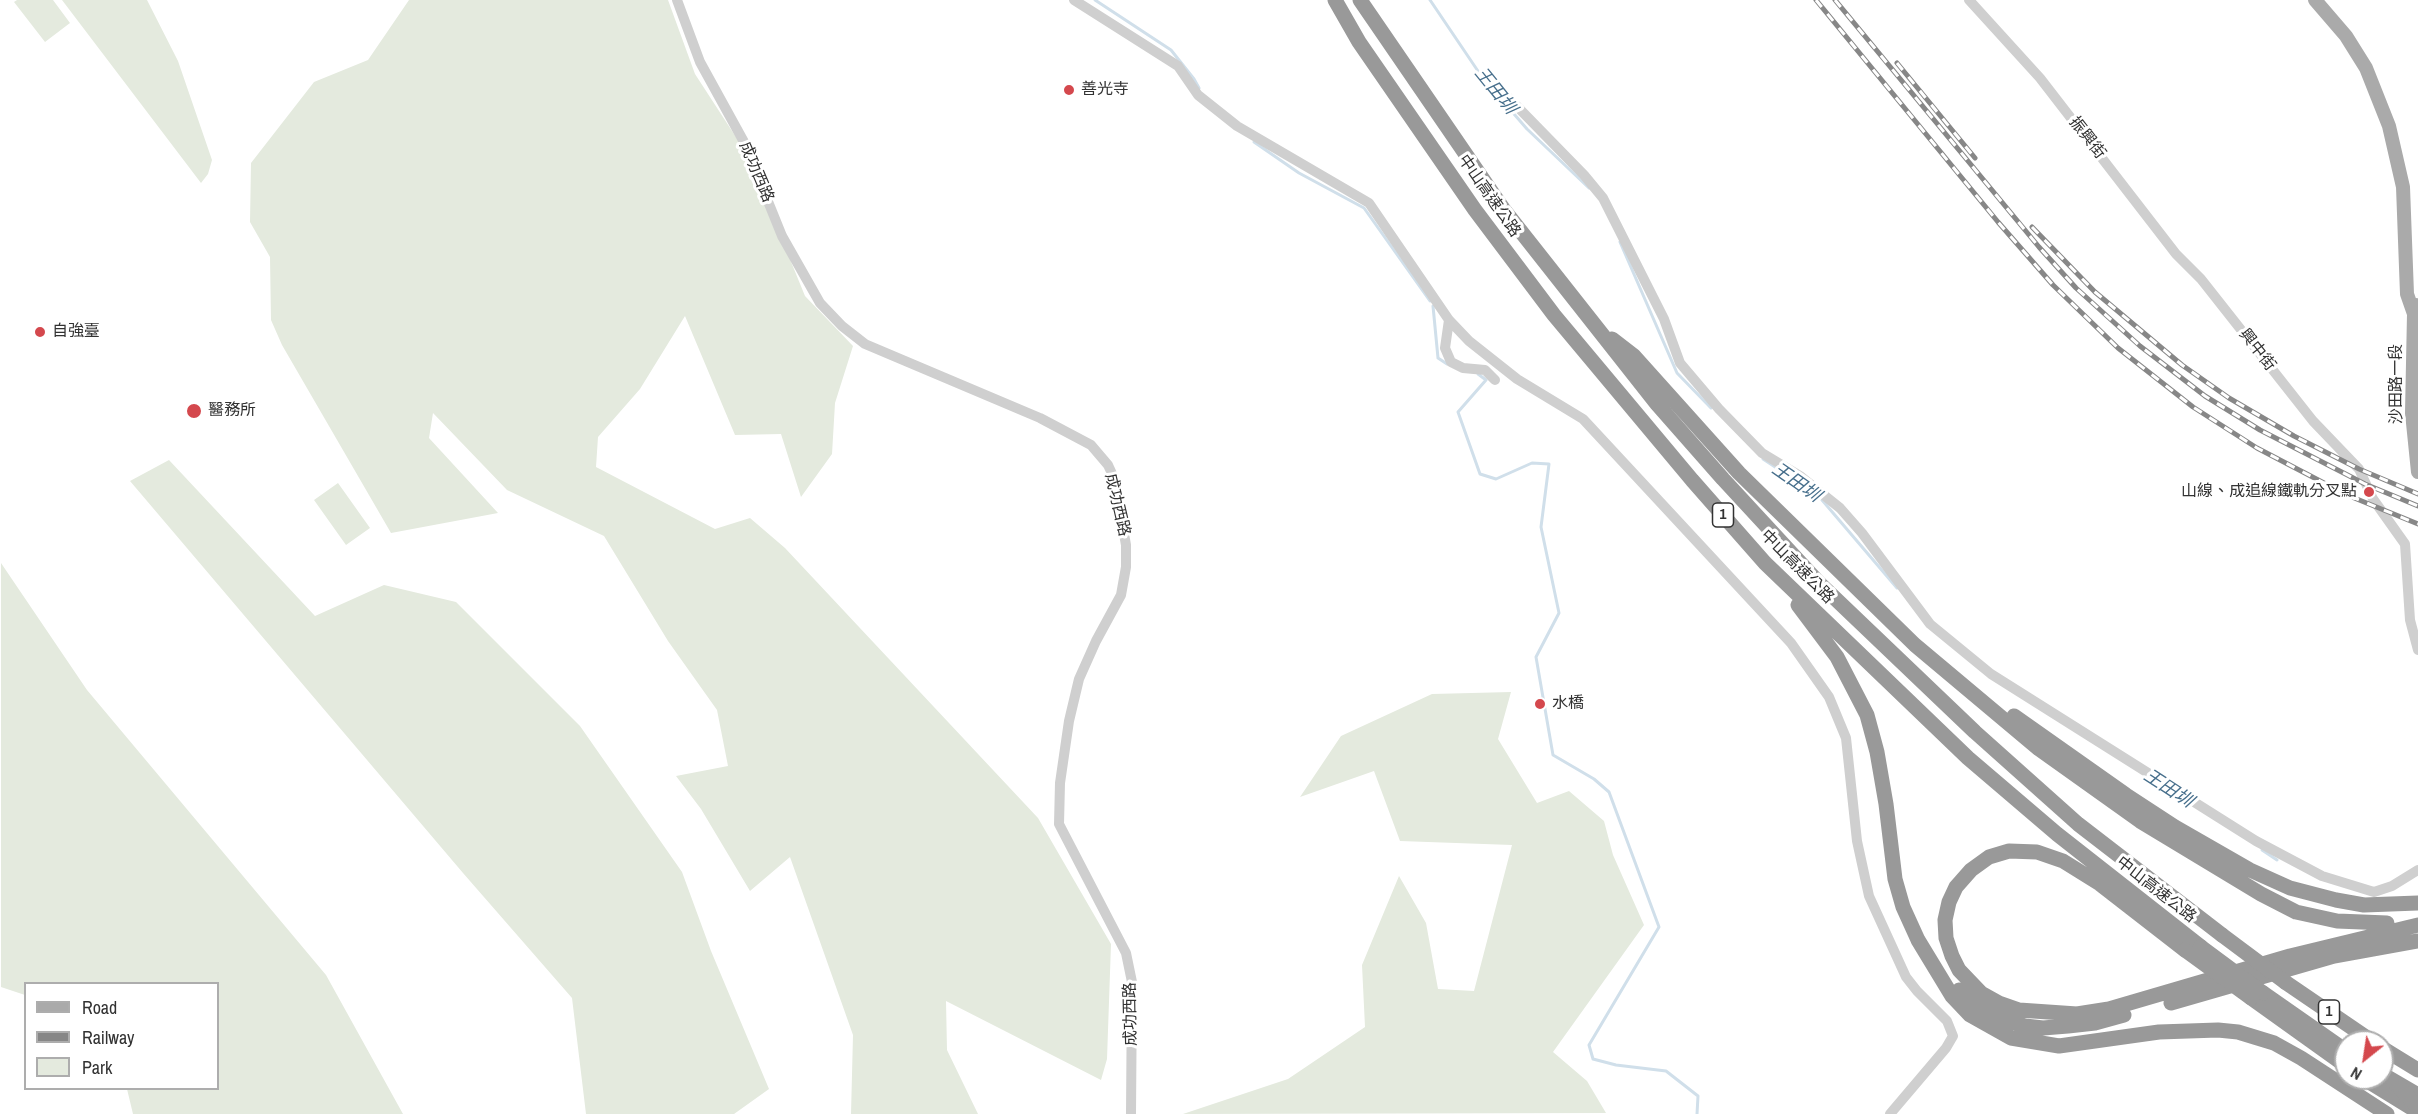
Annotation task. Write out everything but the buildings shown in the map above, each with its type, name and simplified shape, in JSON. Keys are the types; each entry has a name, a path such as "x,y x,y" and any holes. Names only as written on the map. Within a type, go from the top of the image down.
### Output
{"highway":[{"name":"中山高速公路","path":"1335,0 1359,42 1475,210 1554,315 1692,480 1765,563 1968,758 2057,834 2201,947 2257,996 2334,1044"},
{"name":"中山高速公路","path":"1360,0 1504,210 1596,329 1723,480 1820,584 1975,732 2078,824 2285,982 2355,1030"},
{"path":"1596,329 1634,356 1739,472 1915,645 2039,749 2140,821 2243,884 2295,912 2337,921 2387,923"},
{"path":"1765,563 1838,657 1867,714 1877,752 1895,879 1903,907 1952,996 1970,1015 2011,1038 2059,1046 2159,1032 2218,1030 2238,1032 2274,1044 2301,1058 2386,1114"},
{"path":"1852,584 2017,718 2175,827 2250,870 2290,888 2364,905 2418,903"},
{"path":"2334,1057 2257,996 2185,950 2100,884 2063,861 2037,852 2008,851 1989,857 1971,870 1956,887 1949,902 1945,920 1946,938 1959,970 1969,983 1999,1004 2019,1010 2048,1013 2077,1014 2109,1009 2290,956 2418,925"},
{"path":"2290,956 2331,939 2418,916"},
{"path":"1933,965 1972,1002 1996,1018 2043,1028 2095,1023 2334,956 2418,942"},
{"path":"2394,1055 2418,1070"}],"main road":[{"path":"2315,0 2346,36 2366,68 2389,126 2403,187 2407,294 2414,314"},
{"name":"沙田路一段","path":"2416,465 2412,413 2414,314 2418,297"}],"street":[{"name":"成功西路","path":"677,0 700,62 744,142 782,236 820,303 842,326 865,344 1040,418 1091,445 1108,465 1114,478 1126,545 1126,567 1121,595 1079,679 1060,783 1059,824 1126,953 1132,982 1131,1114"},
{"path":"1074,0 1178,66 1198,95 1237,126 1369,203 1449,320 1469,341 1517,379 1583,419 1791,643 1830,697 1846,738 1857,841 1869,896 1906,977 1947,1021 1953,1036 1946,1048 1890,1114"},
{"name":"振興街","path":"1969,0 2040,78 2176,254 2201,279"},
{"path":"1503,92 1584,175 1603,198 1664,319 1680,363 1719,409 1762,453 1800,476 1840,508 1862,532 1930,624 1991,674 2256,841 2322,876 2374,891 2392,886 2417,871"},
{"name":"興中街","path":"2201,279 2313,421 2359,469 2373,499 2405,544 2410,620 2418,650"},
{"path":"1449,320 1445,348 1451,362 1463,368 1485,370 1495,380"}],"green space":[{"path":"17,0 53,0 70,23 45,42 14,2"},
{"path":"62,0 147,0 178,61 212,160 208,174 201,183"},
{"path":"409,0 668,0 695,74 747,154 805,296 853,346 835,403 832,454 801,497 781,434 735,435 685,316 640,389 598,437 596,467 715,529 750,518 785,548 1038,818 1111,944 1107,1059 1101,1080 946,1001 947,1050 978,1114 851,1114 853,1035 790,857 750,891 701,809 676,776 728,766 717,710 668,641 604,536 507,490 433,413 429,438 498,513 391,533 282,345 271,320 270,257 250,222 251,163 314,82 368,60"},
{"path":"169,460 315,616 384,585 456,602 580,726 682,872 711,951 769,1089 734,1114 586,1114 572,998 130,481"},
{"path":"338,483 370,528 346,545 314,500"},
{"path":"1,563 87,690 326,975 403,1114 133,1114 127,1090 219,1090 219,982 24,982 24,995 1,987"},
{"path":"1511,692 1498,739 1537,803 1569,791 1604,821 1613,855 1644,925 1553,1052 1587,1081 1606,1113 1183,1114 1288,1079 1365,1027 1362,965 1399,876 1426,923 1438,989 1474,991 1512,845 1400,841 1374,771 1300,797 1341,736 1432,694"}],"waterway":[{"path":"1095,0 1171,50 1199,88"},
{"name":"王田圳","path":"1430,0 1482,77 1527,129 1589,188"},
{"path":"1254,142 1299,173 1364,208 1430,301"},
{"name":"王田圳","path":"1620,242 1677,373 1711,408"},
{"path":"1433,306 1438,358 1447,364"},
{"path":"1478,374 1486,380 1458,412 1480,474 1496,479 1532,463 1549,464 1541,527 1559,613 1536,657 1553,755 1594,779 1609,792 1659,927 1589,1045 1593,1059 1616,1065 1666,1071 1698,1096 1697,1114"},
{"name":"王田圳","path":"1763,459 1810,490"},
{"name":"王田圳","path":"1822,500 1897,588"},
{"name":"王田圳","path":"2262,850 2277,860"}],"railway":[{"path":"1816,0 1998,222 2053,285 2118,348 2193,407 2257,448 2347,495 2418,524"},
{"path":"1835,0 2039,247 2076,288 2140,346 2205,396 2260,430 2365,484 2418,506"},
{"path":"1897,63 1975,158"},
{"path":"2032,227 2095,292 2182,365 2229,398 2294,436 2359,469 2418,494"}],"place":[{"name":"善光寺","path":"1069,90"},
{"name":"自強臺","path":"40,332"},
{"name":"醫務所","path":"194,411"},
{"name":"山線、成追線鐵軌分叉點","path":"2369,492"},
{"name":"水橋","path":"1540,704"}]}
